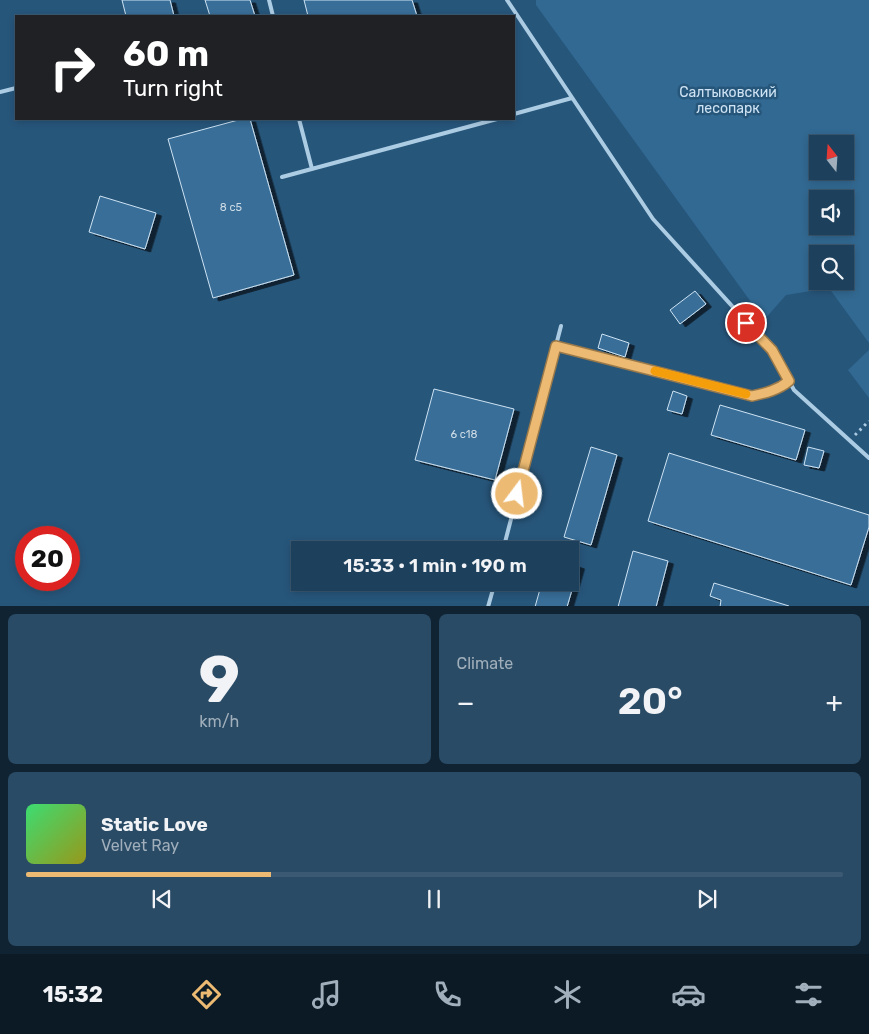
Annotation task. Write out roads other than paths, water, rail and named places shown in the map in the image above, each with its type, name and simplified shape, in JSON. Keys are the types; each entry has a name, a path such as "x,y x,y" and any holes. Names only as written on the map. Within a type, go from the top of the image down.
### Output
{"lane":[{"path":"269,0 273,15"},
{"path":"507,0 654,220 772,350 794,390 869,458"},
{"path":"0,92 15,88"},
{"path":"515,114 572,98"},
{"path":"299,120 312,169"},
{"path":"282,177 493,120"},
{"path":"505,541 562,326"},
{"path":"556,346 752,396 769,392 789,381"},
{"path":"488,606 492,591"}],"park label":[{"name":"Салтыковский лесопарк","path":"728,100"}]}
